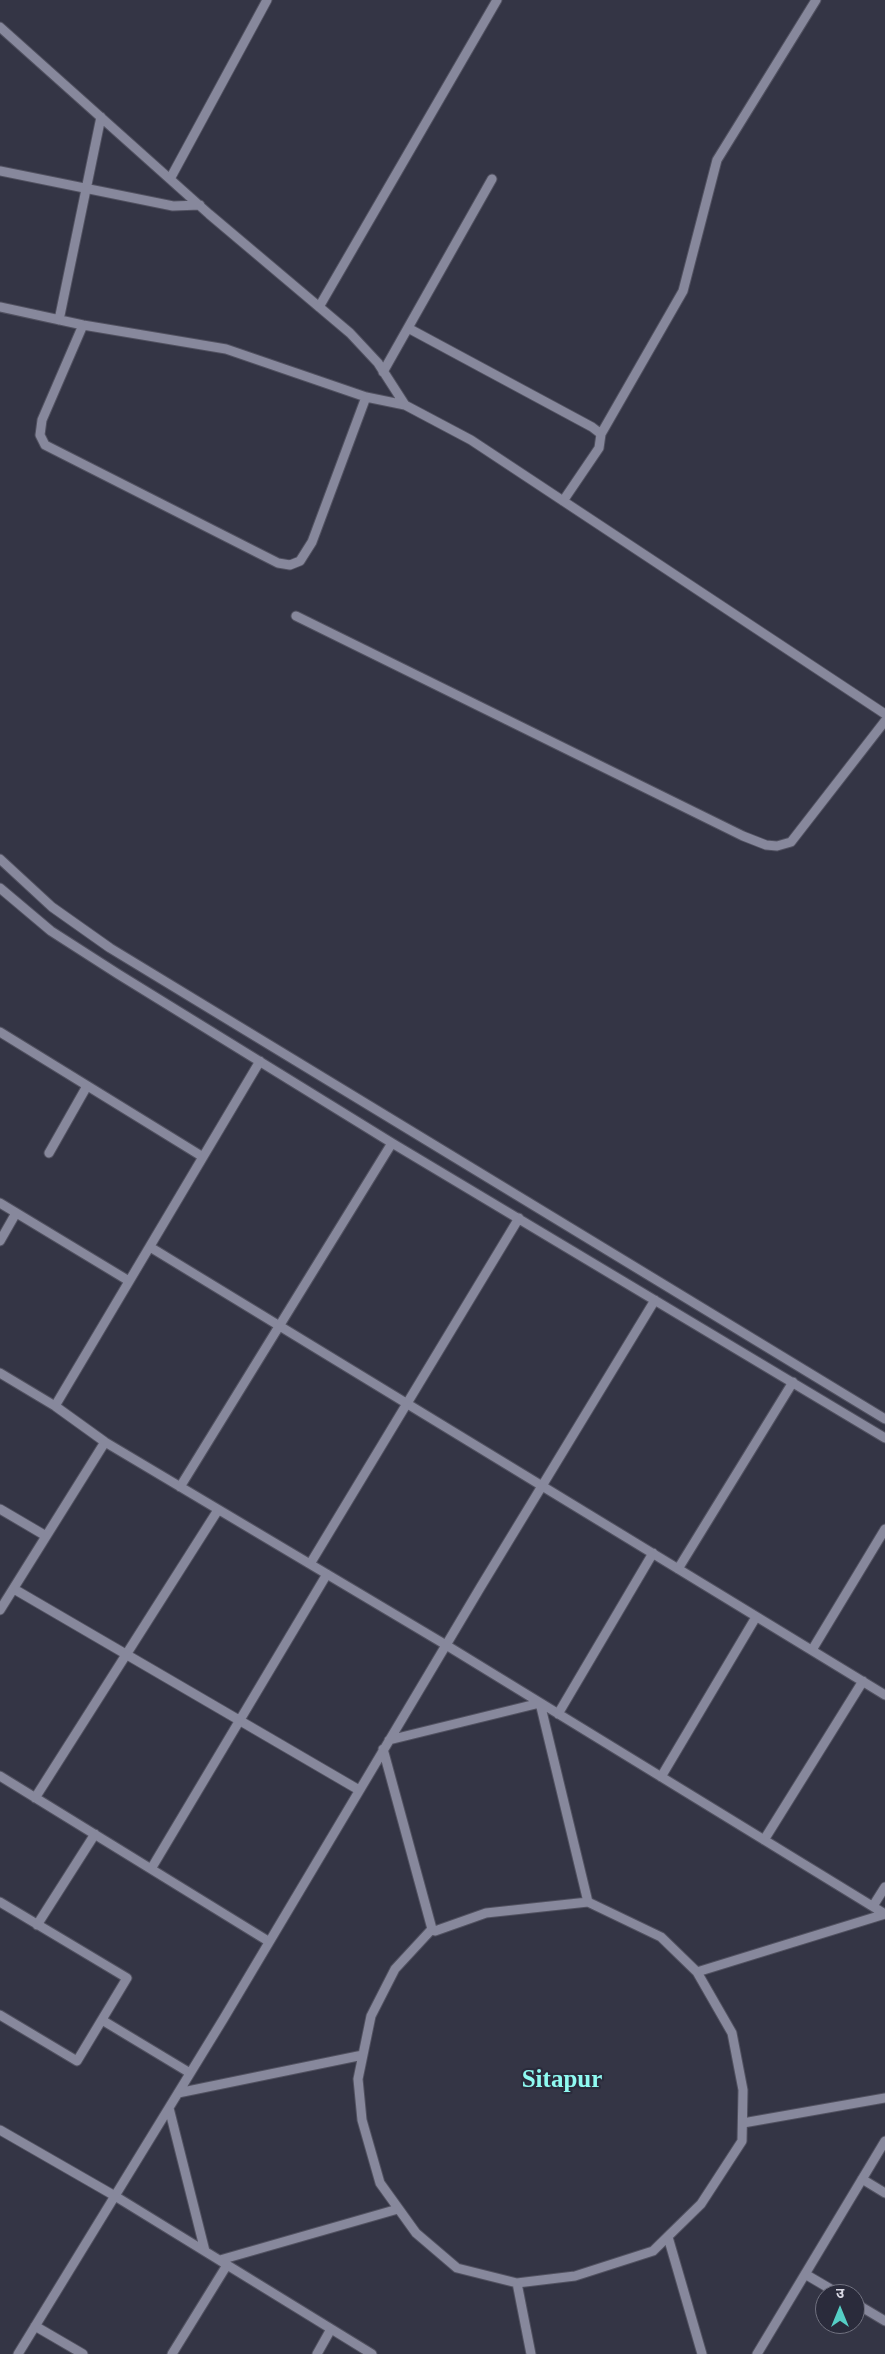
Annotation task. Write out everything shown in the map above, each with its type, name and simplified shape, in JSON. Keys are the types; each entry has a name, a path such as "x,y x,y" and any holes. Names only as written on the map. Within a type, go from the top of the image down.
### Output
{"street":[{"path":"170,179 267,0"},
{"path":"319,307 497,0"},
{"path":"563,500 599,448 601,434 683,291 717,160 816,0"},
{"path":"0,27 170,179 350,333 378,363 405,405"},
{"path":"59,320 100,117"},
{"path":"0,172 173,206 200,205"},
{"path":"383,372 492,179"},
{"path":"0,307 83,325 226,350 366,396 405,405 471,440 885,714"},
{"path":"83,325 42,420 40,435 45,444 278,563 290,566 300,562 312,542 366,396"},
{"path":"408,328 592,427 601,434"},
{"path":"296,616 734,832 766,845 777,846 791,842 885,721"},
{"path":"0,859 52,907 110,948 885,1419"},
{"path":"0,888 51,931 260,1061 392,1143 885,1438"},
{"path":"0,1045 3,1034 203,1157"},
{"path":"55,1406 260,1061"},
{"path":"49,1153 87,1086"},
{"path":"180,1487 392,1143"},
{"path":"0,1203 129,1281"},
{"path":"0,1241 16,1213"},
{"path":"310,1564 519,1218"},
{"path":"150,1247 885,1695"},
{"path":"18,2354 169,2108 388,1740 655,1300"},
{"path":"0,1373 55,1406 105,1442 446,1645 885,1914 697,1972"},
{"path":"678,1569 793,1382"},
{"path":"0,1610 105,1442"},
{"path":"0,1509 46,1536"},
{"path":"36,1798 218,1510"},
{"path":"812,1650 885,1530"},
{"path":"558,1714 653,1554"},
{"path":"151,1869 326,1574"},
{"path":"14,1588 359,1790"},
{"path":"661,1777 756,1616"},
{"path":"764,1840 863,1682"},
{"path":"388,1740 540,1703"},
{"path":"540,1703 588,1902"},
{"path":"383,1749 432,1929"},
{"path":"0,1776 268,1941"},
{"path":"37,1925 95,1834"},
{"path":"873,1906 885,1887"},
{"path":"0,1902 127,1978 77,2061 0,2015"},
{"path":"588,1902 661,1937 697,1972 732,2033 743,2090 742,2141 702,2204 654,2250 575,2276 517,2283 456,2268 416,2233 380,2184 362,2120 358,2079 372,2016 395,1969 432,1929 435,1931 486,1913 588,1902"},
{"path":"102,2020 190,2073"},
{"path":"178,2093 363,2055"},
{"path":"743,2123 885,2098"},
{"path":"169,2108 205,2252"},
{"path":"0,2130 115,2196 372,2354"},
{"path":"756,2354 885,2141"},
{"path":"862,2179 885,2193"},
{"path":"172,2354 223,2263 398,2209"},
{"path":"668,2237 702,2354"},
{"path":"805,2274 822,2284"},
{"path":"517,2283 531,2354"},
{"path":"865,2309 885,2321"},
{"path":"36,2326 82,2354"},
{"path":"317,2354 331,2329"}],"district":[{"name":"Sitapur","path":"562,2081"}]}
